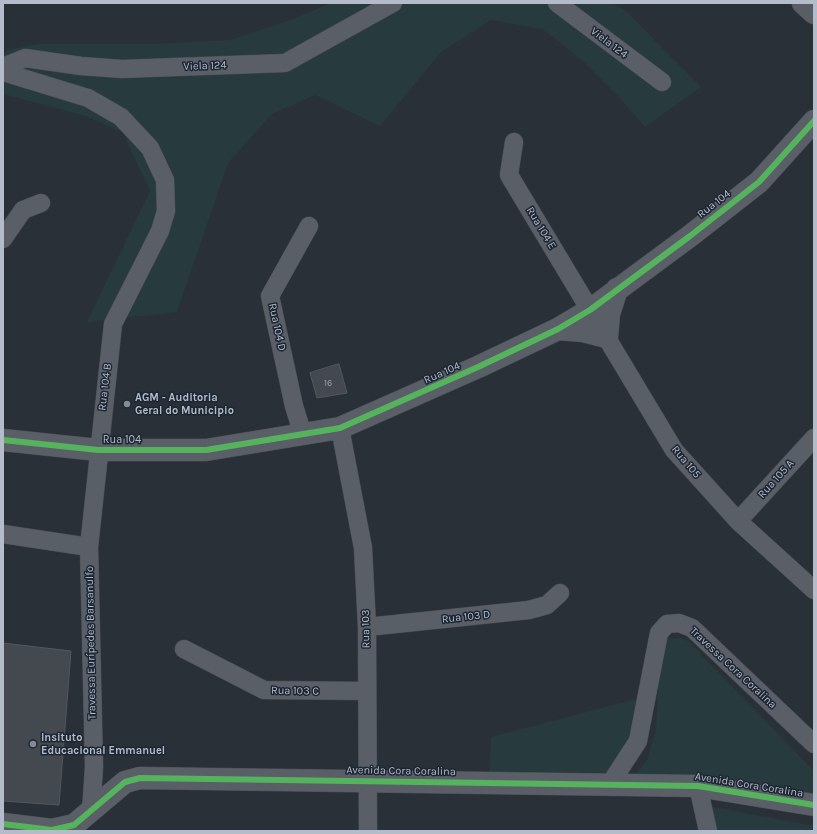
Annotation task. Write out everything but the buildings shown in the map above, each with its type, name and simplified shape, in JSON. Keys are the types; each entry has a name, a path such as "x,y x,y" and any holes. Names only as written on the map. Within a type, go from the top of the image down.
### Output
{"main road":[{"path":"803,3 814,13"}],"street":[{"name":"Viela 124","path":"3,67 25,58 122,69 285,63 393,3"},
{"name":"Viela 124","path":"557,3 662,82"},
{"name":"Rua 104 B","path":"3,72 88,98 121,117 150,148 165,180 166,211 160,231 113,324 98,450"},
{"name":"Rua 104","path":"3,440 98,450 206,450 340,428 478,367 558,329 590,310 690,236 759,182 814,121"},
{"name":"Rua 104 E","path":"514,142 509,175 590,310"},
{"path":"3,239 22,210 41,203"},
{"name":"Rua 104 D","path":"303,435 294,406 270,296 309,226"},
{"path":"607,337 609,314 618,289"},
{"name":"Rua 105","path":"590,310 674,450 738,521 814,590"},
{"name":"Rua 104","path":"558,329 583,331 607,337"},
{"name":"Rua 103","path":"340,428 364,548 367,627 369,780 368,831"},
{"name":"Rua 105 A","path":"738,521 814,438"},
{"name":"Travessa Eurípedes Barsanulfo","path":"92,811 94,767 89,546 98,450"},
{"path":"3,534 89,546"},
{"name":"Rua 103 D","path":"367,627 529,610 547,605 560,593"},
{"name":"Travessa Cora Coralina","path":"610,784 638,741 659,633 667,624 680,622 692,628 814,744"},
{"name":"Rua 103 C","path":"184,649 264,690 367,691"},
{"name":"Avenida Cora Coralina","path":"11,827 52,830 74,825 124,782 140,778 369,780 698,786 814,805"},
{"path":"698,786 708,831"}],"green space":[{"path":"331,3 612,3 626,11 701,87 645,127 617,95 584,62 543,29 491,20 441,52 380,126 315,95 272,114 228,163 177,312 87,322 150,191 123,133 86,116 3,94 3,57 7,50 39,44 154,44 231,40 291,20"},
{"path":"680,638 688,641 814,771 814,797 629,782 647,760 656,731 660,657 667,639"},
{"path":"640,698 629,740 606,775 489,779 491,737"},
{"path":"708,806 814,826 814,831 713,831"}],"cycle path":[{"path":"3,440 98,450 206,450 340,428 478,367 558,329 590,310 690,236 759,182 814,121"},
{"path":"3,824 52,830 74,825 125,782 140,778 698,786 814,805"}],"place":[{"name":"AGM - Auditoria Geral do Municipio","path":"127,404"},
{"name":"Insituto Educacional Emmanuel","path":"33,744"}]}
